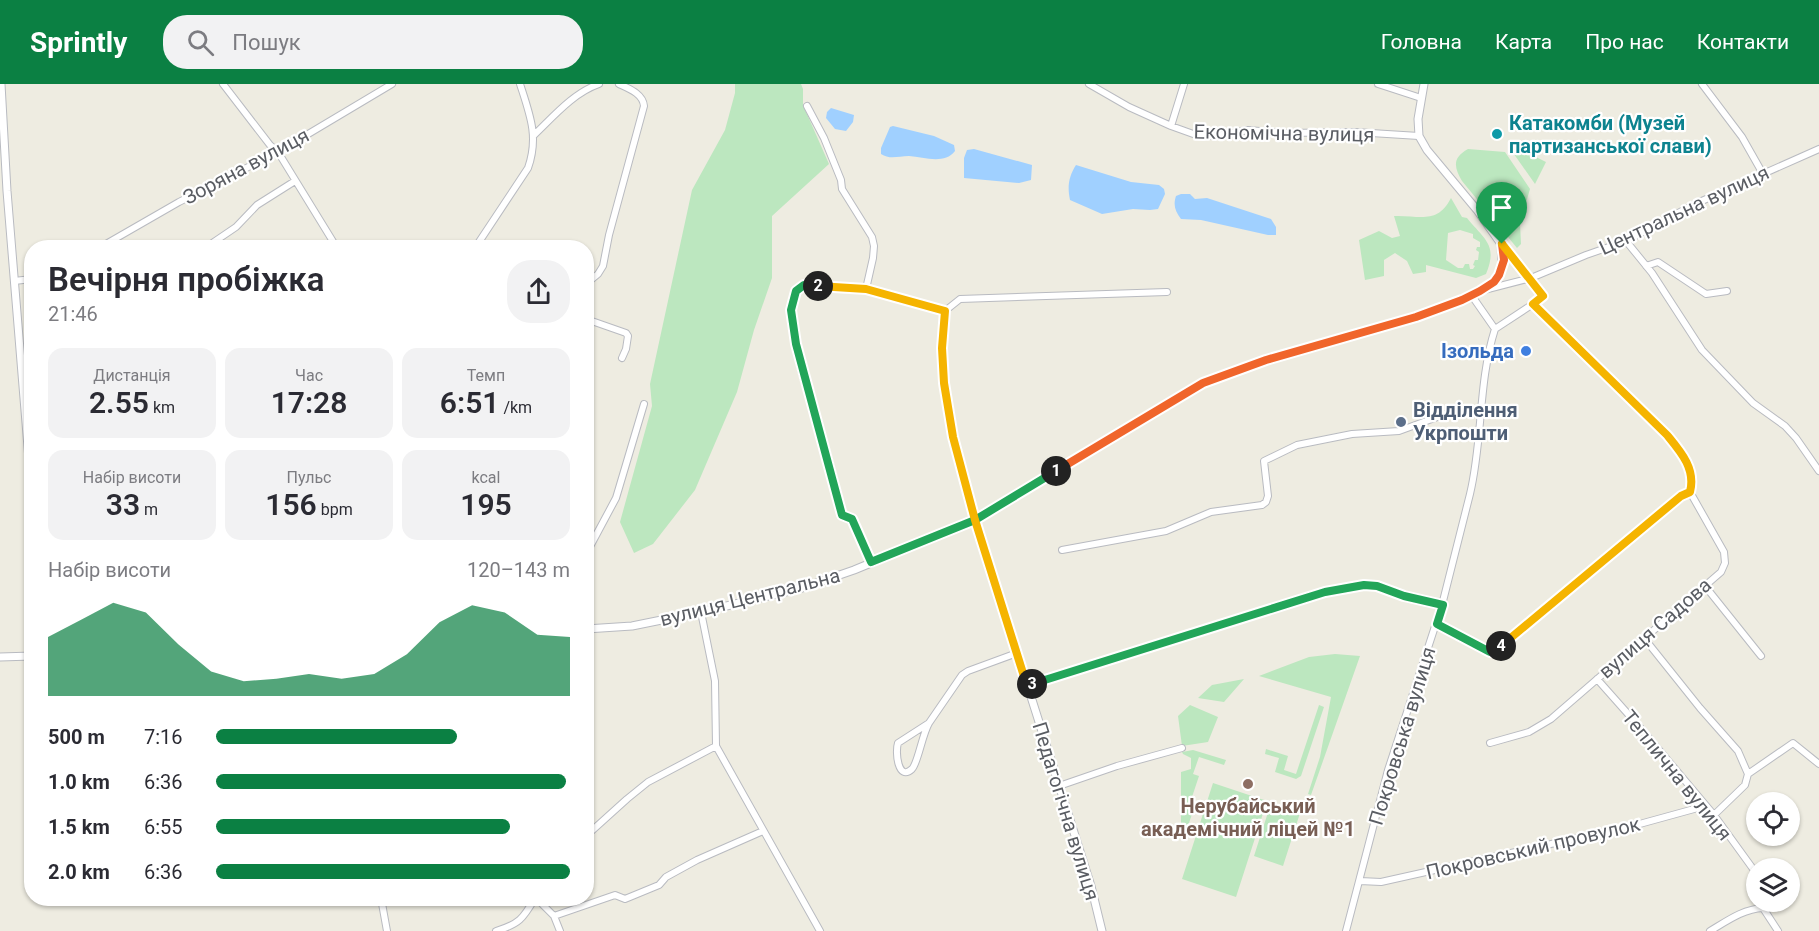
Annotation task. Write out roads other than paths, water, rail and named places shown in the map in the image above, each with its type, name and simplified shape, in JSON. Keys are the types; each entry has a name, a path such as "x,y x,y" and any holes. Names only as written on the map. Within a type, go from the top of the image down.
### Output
{"street":[{"path":"1,84 24,400"},
{"path":"223,84 270,145 278,152 332,240"},
{"name":"Зоряна вулиця","path":"113,240 179,202 278,152 392,84"},
{"path":"480,240 528,168 534,146 532,122 520,84"},
{"path":"534,135 563,107 598,84"},
{"path":"594,277 603,266 609,235 644,106 644,100 640,96 620,84"},
{"name":"Економічна вулиця","path":"1089,84 1129,107 1196,135 1207,136 1248,130 1419,136"},
{"path":"1171,126 1184,84"},
{"path":"1378,84 1421,98"},
{"path":"1424,84 1418,119 1419,136 1427,150 1477,210 1543,296 1495,329 1472,296"},
{"path":"1702,84 1742,137 1763,174"},
{"path":"807,106 827,146 842,189 872,237 873,258 866,289"},
{"name":"Центральна вулиця","path":"1480,291 1531,278 1626,241 1695,204 1819,149"},
{"path":"217,240 236,227 257,205 295,181"},
{"path":"1626,241 1646,266 1702,350 1753,403 1785,426 1819,471"},
{"name":"вулиця Центральна","path":"594,629 632,626 802,588 975,520 1203,383 1266,360 1416,317 1472,296 1494,282 1499,275 1504,260 1502,244"},
{"path":"1646,266 1658,262 1706,294 1727,291"},
{"path":"14,281 24,280"},
{"path":"871,562 852,519 842,515 796,344 791,310 796,291 804,285 866,289 945,311"},
{"path":"975,520 953,437 944,383 942,348 945,311 960,299 1167,292"},
{"path":"1437,624 1484,650 1494,651 1681,496 1690,492 1692,483 1690,471 1683,454 1667,435 1533,304"},
{"path":"594,322 626,333 628,336 626,349 622,358"},
{"name":"Покровська вулиця","path":"1346,931 1388,770 1443,605 1474,479 1479,414 1490,345 1495,329"},
{"path":"594,539 616,498 644,405"},
{"path":"1062,550 1166,531 1211,512 1262,505 1268,496 1264,461 1297,445 1352,434 1399,431 1451,412 1479,414"},
{"name":"вулиця Садова","path":"1490,743 1540,727 1720,572 1725,563 1724,552 1690,492"},
{"name":"Педагогічна вулиця","path":"975,520 1091,886 1102,931"},
{"path":"1027,686 1350,586 1377,586 1404,596 1443,605"},
{"path":"1705,586 1761,656"},
{"path":"701,612 716,681 716,746 820,931"},
{"path":"1644,638 1738,751 1748,774 1745,785 1714,816"},
{"path":"929,723 898,743 896,755 901,769 905,772 910,771 914,766 920,743 929,723 962,675 1017,653"},
{"path":"0,657 24,656"},
{"name":"Теплична вулиця","path":"1596,679 1714,816 1746,859"},
{"path":"1748,774 1793,742 1819,764"},
{"path":"594,829 648,782 716,746"},
{"path":"1059,786 1117,766 1182,748"},
{"name":"Покровський провулок","path":"1360,881 1381,882 1625,828 1705,806"},
{"path":"594,902 615,895 625,899 659,885 666,877 697,860 763,831"},
{"path":"382,906 387,931"},
{"path":"496,931 514,925 525,916 531,906"},
{"path":"543,906 554,916 560,931"},
{"path":"554,916 583,906"},
{"path":"1710,931 1746,911"},
{"path":"1768,912 1778,931"}],"water":[{"path":"831,108 854,115 853,122 846,131 835,129 826,118"},
{"path":"890,127 934,136 954,145 955,151 940,159 884,156 881,154 881,148"},
{"path":"974,149 1032,165 1031,180 1019,183 964,178 964,158 967,150"},
{"path":"1076,165 1131,182 1159,185 1164,189 1165,194 1158,209 1133,209 1102,214 1070,200 1069,181"},
{"path":"1190,194 1195,199 1207,198 1271,219 1276,227 1276,235 1201,220 1181,219 1176,211 1175,202 1176,196"}],"place":[{"name":"Катакомби (Музей партизанської слави)","path":"1497,134"},
{"name":"Ізольда","path":"1526,351"},
{"name":"Відділення Укрпошти","path":"1401,422"},
{"name":"Нерубайський академічний ліцей №1","path":"1248,784"}]}
